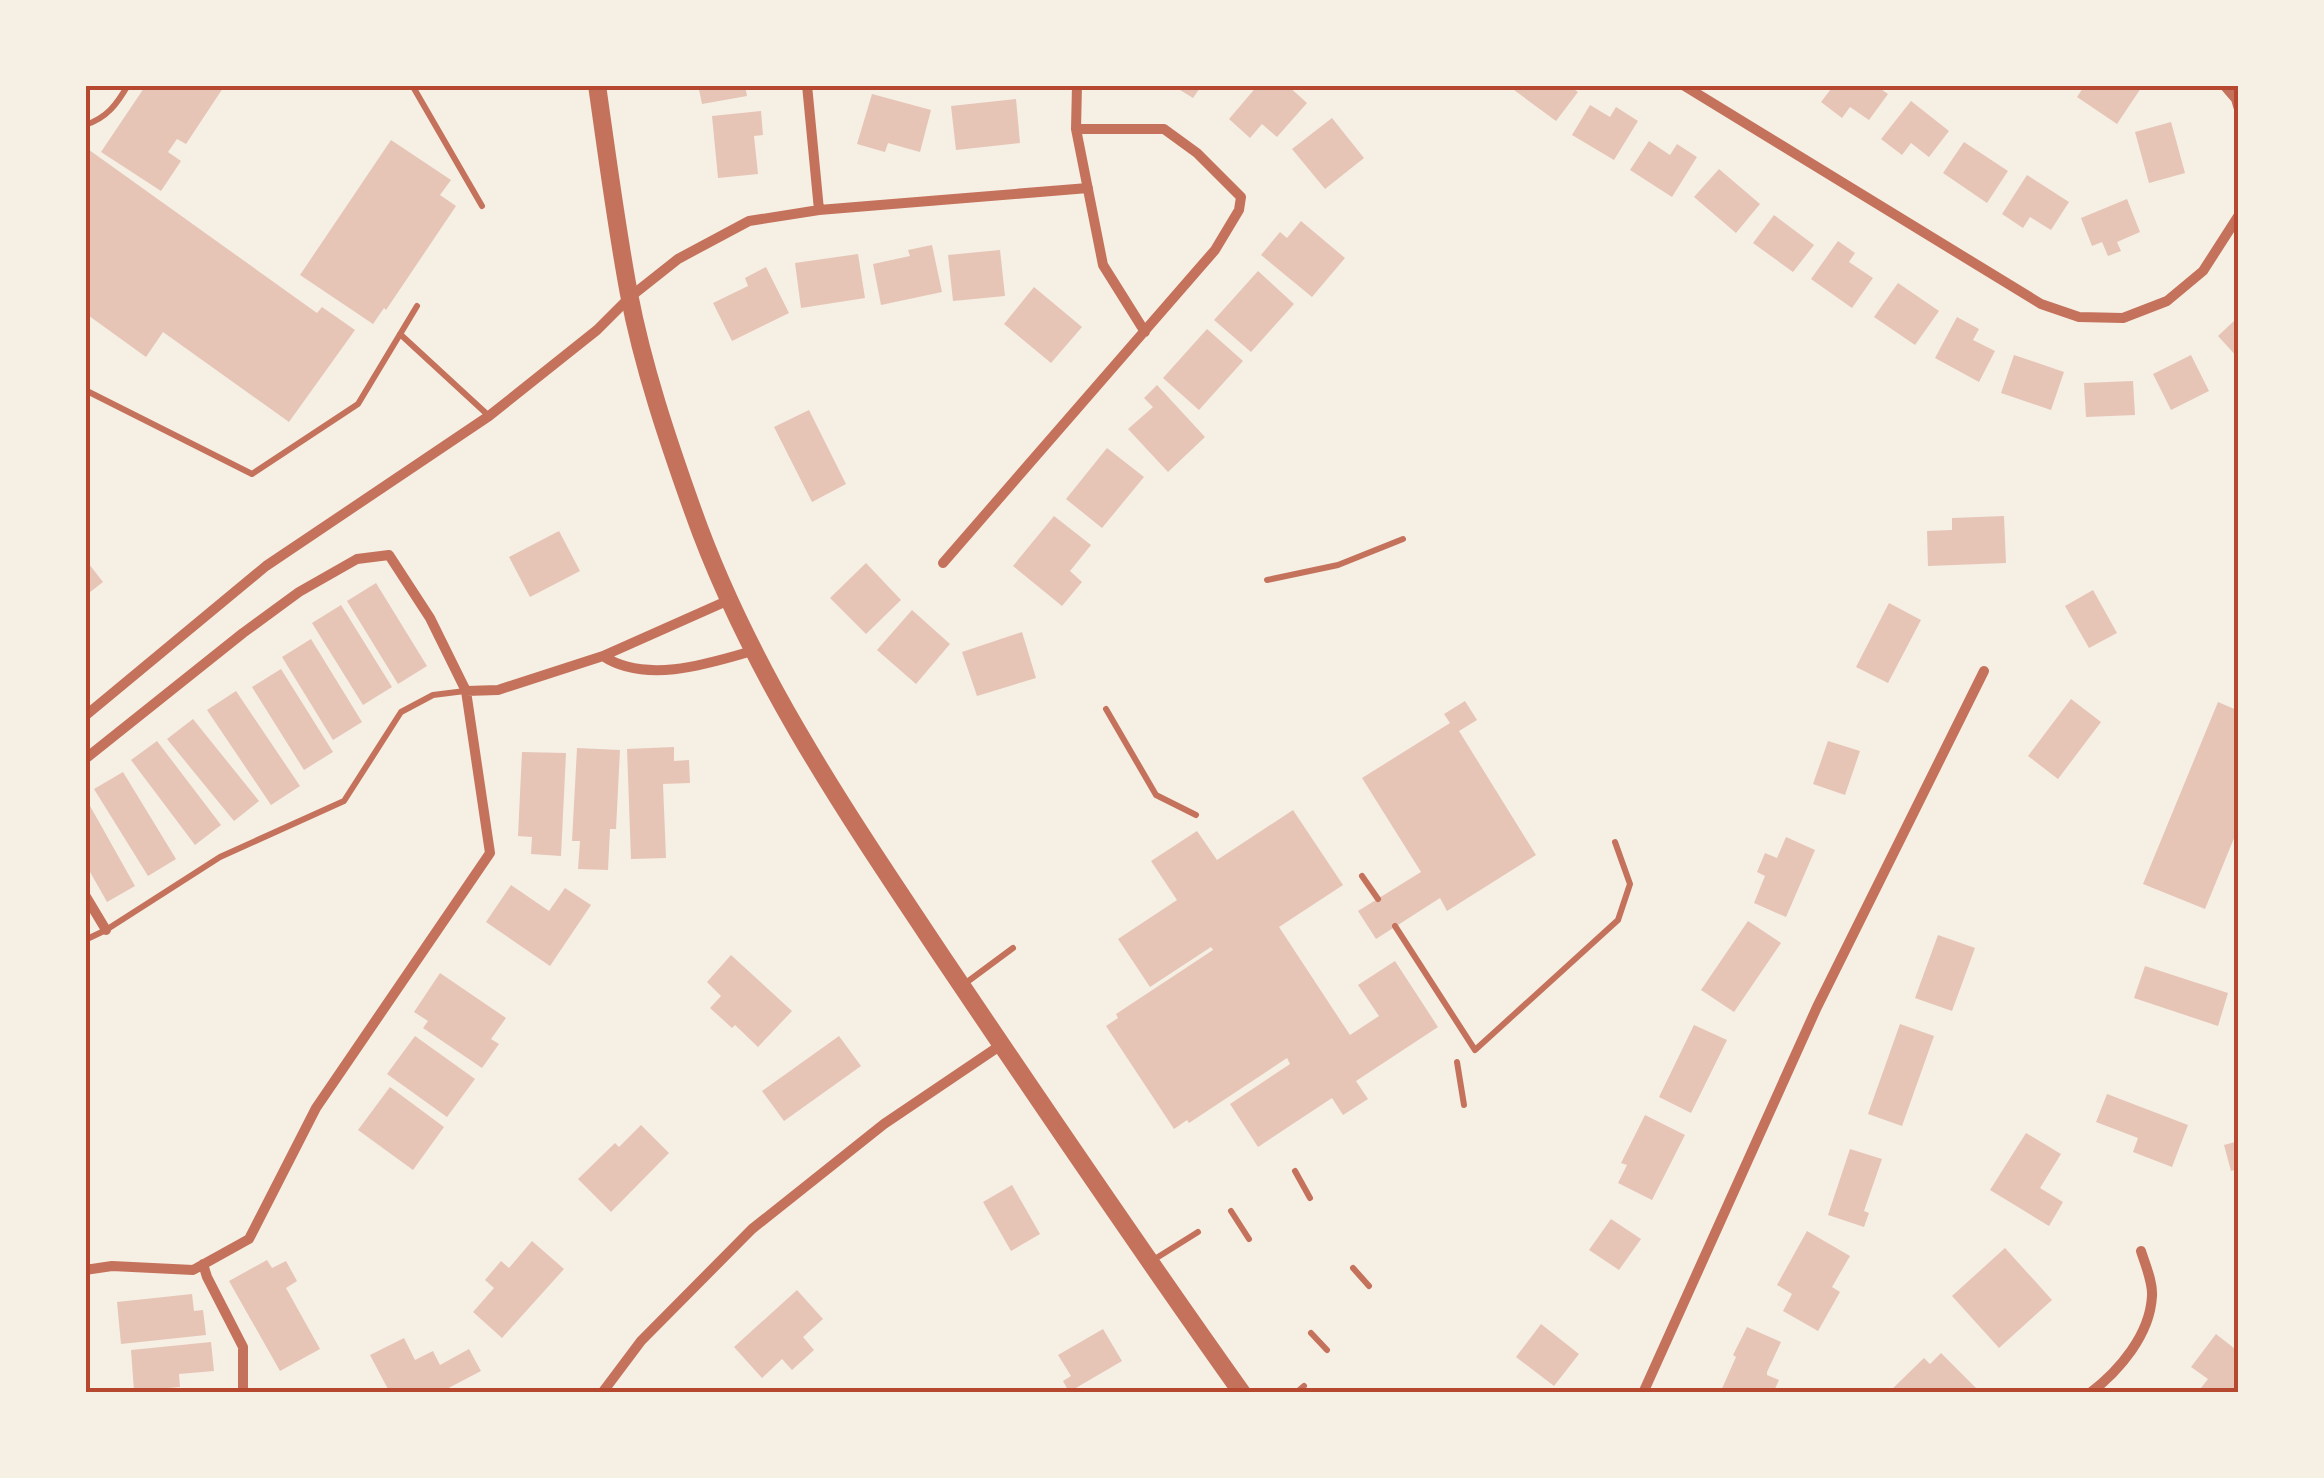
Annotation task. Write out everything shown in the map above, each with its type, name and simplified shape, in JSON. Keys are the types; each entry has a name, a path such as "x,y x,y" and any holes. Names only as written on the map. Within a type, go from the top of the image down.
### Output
{"street":[{"path":"597,85 630,296 655,393 693,512 752,650 837,796 919,922 1242,1393"},
{"path":"806,85 819,210"},
{"path":"1078,85 1076,130 1103,265 1145,332"},
{"path":"1683,85 2041,304 2079,316 2124,318 2167,301 2203,271 2239,215"},
{"path":"2224,85 2239,109"},
{"path":"943,563 1216,250 1239,210 1241,197 1198,153 1164,128 1076,130"},
{"path":"85,716 266,566 489,416 597,330 630,296 678,258 749,222 819,210 1088,188"},
{"path":"85,759 299,592 357,559 389,555 430,618 466,691 490,853 316,1108 249,1239 193,1270 112,1266 85,1270"},
{"path":"466,691 498,690 603,656 729,600"},
{"path":"603,656 617,664 650,669 686,668 752,650"},
{"path":"1644,1393 1817,1007 1984,671"},
{"path":"85,894 106,930"},
{"path":"602,1393 640,1341 752,1230 884,1124 1001,1046"},
{"path":"2090,1393 2125,1360 2146,1323 2153,1294 2141,1250"},
{"path":"203,1264 243,1348 243,1393"}],"lane":[{"path":"85,124 111,110 128,85"},
{"path":"412,85 482,206"},
{"path":"85,390 252,474 358,404 416,306"},
{"path":"400,334 489,416"},
{"path":"1267,580 1338,565 1403,539"},
{"path":"85,940 220,857 344,802 401,712 434,695 466,691"},
{"path":"1106,709 1156,795 1196,815"},
{"path":"1395,926 1475,1050 1618,920 1630,884 1615,842"},
{"path":"1362,876 1378,898"},
{"path":"962,986 1013,948"},
{"path":"1457,1062 1464,1105"},
{"path":"1296,1171 1310,1198"},
{"path":"1232,1211 1249,1239"},
{"path":"1149,1262 1198,1232"},
{"path":"1353,1268 1369,1286"},
{"path":"1311,1333 1327,1350"},
{"path":"1296,1393 1304,1386"}],"building":[{"path":"146,85 225,85 186,144 177,139 168,152 181,161 161,191 101,152"},
{"path":"698,85 745,85 747,96 702,104"},
{"path":"1172,85 1202,85 1193,98"},
{"path":"1258,85 1287,85 1307,103 1277,137 1262,124 1250,138 1229,119"},
{"path":"1518,85 1568,85 1578,92 1556,121 1514,90"},
{"path":"1834,85 1875,85 1888,94 1869,120 1850,107 1842,118 1821,102"},
{"path":"2085,85 2143,85 2117,124 2077,97"},
{"path":"872,94 931,110 920,152 888,143 885,152 857,144"},
{"path":"1016,99 1020,143 956,150 951,106"},
{"path":"1911,101 1949,131 1929,157 1911,143 1902,155 1881,139"},
{"path":"1590,105 1610,117 1616,107 1638,121 1614,160 1572,135"},
{"path":"761,111 763,135 754,136 758,174 718,178 712,116"},
{"path":"1332,118 1364,158 1325,189 1292,149"},
{"path":"2171,122 2185,173 2149,183 2135,132"},
{"path":"391,140 451,180 440,195 456,206 373,324 300,275"},
{"path":"1649,141 1670,155 1677,144 1697,157 1672,197 1630,170"},
{"path":"1964,142 2008,171 1987,203 1943,173"},
{"path":"85,147 317,313 322,307 355,330 289,422 163,332 146,357 85,313"},
{"path":"1719,169 1760,204 1736,233 1694,197"},
{"path":"2027,175 2069,202 2051,230 2030,217 2023,228 2002,214"},
{"path":"2127,199 2140,232 2117,242 2121,251 2108,256 2102,242 2092,246 2081,218"},
{"path":"1774,215 1814,245 1793,272 1753,243"},
{"path":"1301,221 1345,258 1312,297 1261,255 1280,232 1287,238"},
{"path":"1838,241 1855,253 1849,262 1873,278 1852,308 1811,279"},
{"path":"932,245 942,292 881,305 873,264 910,256 908,250"},
{"path":"1000,250 1005,296 953,301 948,255"},
{"path":"858,254 865,298 801,308 795,263"},
{"path":"766,267 789,313 732,341 713,303 748,286 745,278"},
{"path":"1258,271 1294,304 1251,352 1214,320"},
{"path":"1898,283 1939,311 1915,345 1874,317"},
{"path":"1034,287 1082,327 1051,363 1004,324"},
{"path":"1957,317 1979,329 1973,340 1995,351 1979,382 1935,358"},
{"path":"2235,320 2239,324 2239,359 2218,336"},
{"path":"1207,329 1243,361 1199,410 1163,378"},
{"path":"2014,355 2064,372 2051,410 2001,393"},
{"path":"2191,355 2209,391 2171,410 2153,374"},
{"path":"2133,381 2135,415 2086,417 2084,383"},
{"path":"1157,385 1205,437 1168,472 1128,429 1153,407 1144,398"},
{"path":"809,410 846,484 812,502 774,427"},
{"path":"1107,448 1144,477 1102,528 1066,499"},
{"path":"1054,516 1091,545 1070,571 1082,582 1062,606 1013,566"},
{"path":"2004,516 2006,563 1928,566 1927,531 1952,530 1952,518"},
{"path":"559,531 580,571 530,597 509,557"},
{"path":"85,559 103,582 85,596"},
{"path":"866,563 901,600 866,634 830,598"},
{"path":"376,583 427,666 398,684 347,601"},
{"path":"2093,590 2117,633 2089,648 2065,606"},
{"path":"1889,603 1921,620 1888,683 1856,667"},
{"path":"341,605 392,687 363,705 312,623"},
{"path":"912,610 950,644 916,684 877,650"},
{"path":"1022,632 1036,678 977,696 962,652"},
{"path":"311,639 362,722 333,740 282,657"},
{"path":"281,669 333,752 304,770 252,687"},
{"path":"236,691 300,786 271,805 207,710"},
{"path":"2071,699 2101,722 2058,779 2028,756"},
{"path":"1465,701 1477,720 1459,731 1536,855 1447,911 1440,898 1376,939 1358,911 1421,872 1362,778 1450,723 1444,714"},
{"path":"2218,702 2239,711 2239,826 2205,909 2143,884"},
{"path":"193,719 259,801 234,821 167,739"},
{"path":"157,741 221,825 195,845 131,760"},
{"path":"1828,741 1860,751 1845,795 1813,784"},
{"path":"674,747 674,761 689,760 690,783 663,784 666,858 631,859 627,749"},
{"path":"577,748 620,750 616,829 610,829 608,870 578,869 580,841 572,841"},
{"path":"522,752 566,753 561,856 531,854 532,837 518,836"},
{"path":"123,772 176,859 148,876 94,789"},
{"path":"85,797 135,886 107,902 85,863"},
{"path":"1293,810 1343,885 1279,927 1350,1035 1379,1016 1358,985 1395,961 1438,1027 1356,1081 1368,1099 1343,1115 1332,1098 1258,1147 1230,1104 1290,1064 1287,1058 1174,1129 1106,1026 1118,1018 1116,1014 1213,950 1211,947 1150,987 1118,939 1177,900 1151,861 1197,831 1217,860"},
{"path":"1786,837 1815,850 1786,917 1754,903 1765,876 1757,872 1765,853 1777,858"},
{"path":"511,885 549,911 565,888 591,905 550,966 486,922"},
{"path":"1748,921 1781,943 1734,1012 1701,990"},
{"path":"1938,935 1975,948 1952,1011 1915,998"},
{"path":"731,955 792,1011 758,1047 710,1008 721,996 707,982"},
{"path":"2145,966 2228,993 2218,1026 2134,998"},
{"path":"440,973 506,1018 491,1039 499,1044 482,1068 423,1028 428,1021 414,1012"},
{"path":"1900,1024 1934,1036 1902,1126 1868,1114"},
{"path":"1694,1025 1727,1040 1691,1113 1659,1097"},
{"path":"415,1036 475,1079 447,1117 387,1074"},
{"path":"839,1036 861,1066 784,1121 762,1091"},
{"path":"390,1087 444,1127 413,1170 358,1130"},
{"path":"2107,1094 2188,1125 2172,1167 2133,1152 2138,1138 2096,1122"},
{"path":"1645,1115 1685,1135 1652,1200 1618,1183 1627,1165 1621,1163"},
{"path":"641,1125 669,1153 611,1212 578,1179 615,1143 619,1147"},
{"path":"2026,1133 2061,1154 2040,1188 2063,1202 2049,1226 1990,1190"},
{"path":"2239,1141 2239,1169 2231,1171 2224,1145"},
{"path":"1850,1149 1882,1159 1864,1211 1869,1213 1864,1227 1828,1215"},
{"path":"1012,1185 1040,1234 1011,1251 983,1202"},
{"path":"1611,1219 1641,1239 1619,1270 1589,1250"},
{"path":"1807,1231 1850,1256 1832,1287 1840,1292 1818,1331 1783,1311 1792,1294 1777,1285"},
{"path":"532,1241 564,1269 502,1338 473,1312 494,1288 485,1280 501,1261 509,1268"},
{"path":"2005,1248 2052,1300 1999,1348 1952,1296"},
{"path":"267,1260 272,1268 286,1261 297,1281 286,1288 320,1349 280,1371 229,1281"},
{"path":"797,1290 823,1319 803,1337 814,1350 792,1370 782,1359 762,1378 734,1347"},
{"path":"192,1294 194,1311 203,1310 206,1335 121,1344 117,1302"},
{"path":"1541,1324 1579,1354 1554,1386 1516,1357"},
{"path":"1747,1327 1781,1342 1767,1372 1779,1380 1773,1393 1720,1393 1736,1357 1733,1355"},
{"path":"1103,1329 1122,1361 1069,1392 1063,1381 1071,1376 1058,1355"},
{"path":"2216,1334 2239,1352 2239,1393 2197,1393 2208,1379 2191,1367"},
{"path":"404,1338 415,1360 433,1351 440,1365 469,1349 481,1371 439,1393 390,1393 370,1355"},
{"path":"211,1342 214,1371 179,1374 180,1387 134,1391 131,1350"},
{"path":"1941,1353 1981,1393 1888,1393 1924,1358 1930,1364"}]}
